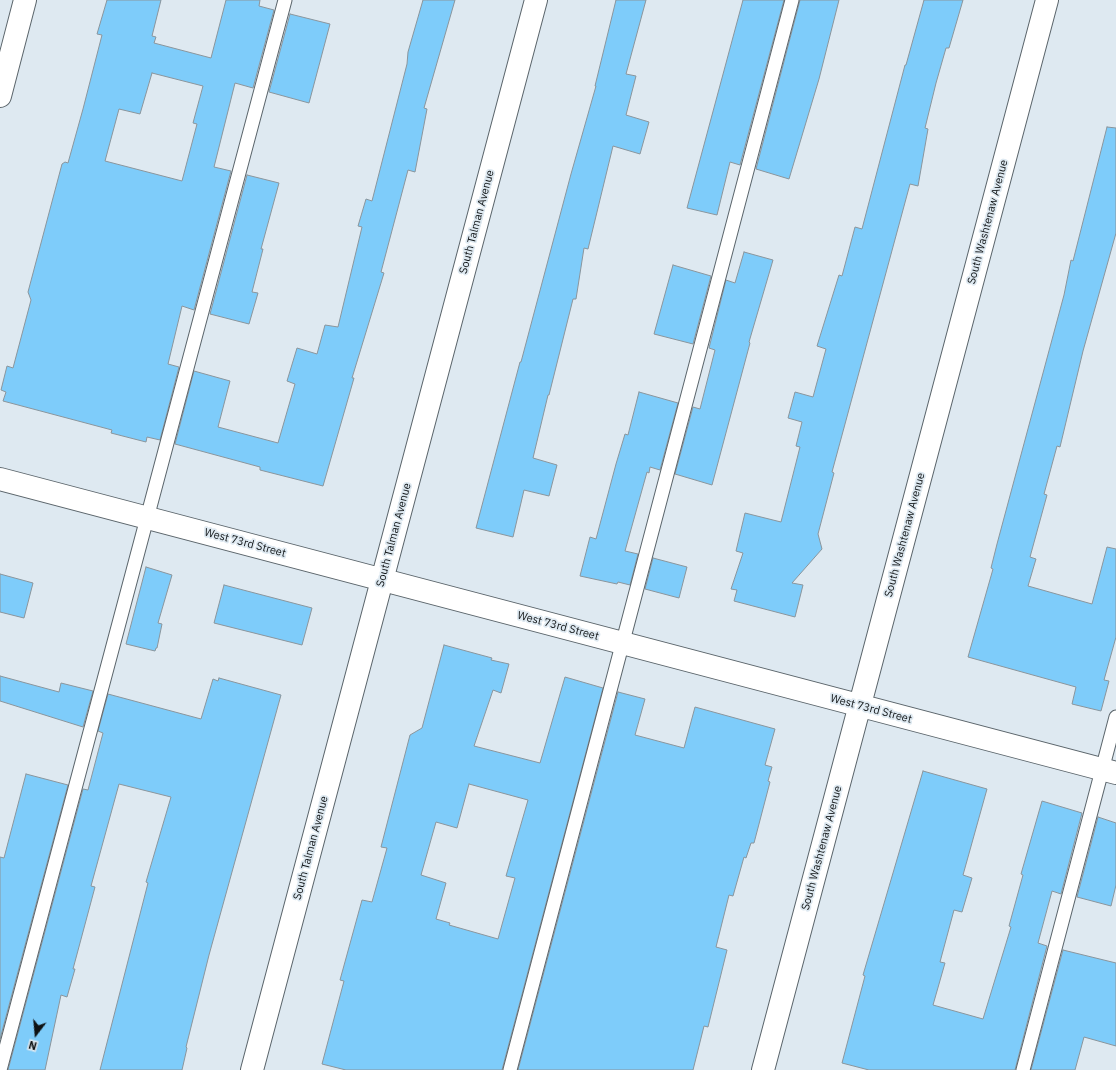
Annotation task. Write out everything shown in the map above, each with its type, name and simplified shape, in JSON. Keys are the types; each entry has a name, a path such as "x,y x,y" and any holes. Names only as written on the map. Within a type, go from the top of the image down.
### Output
{"street":[{"path":"0,96 25,0"},
{"name":"South Talman Avenue","path":"252,1070 536,0"},
{"name":"South Washtenaw Avenue","path":"763,1070 1047,0"},
{"name":"West 73rd Street","path":"0,479 1109,771"}],"lane":[{"path":"0,1070 285,0"},
{"path":"510,1070 624,644 792,0"},
{"path":"1022,1070 1109,771 1116,718"}],"building":[{"path":"107,0 161,0 152,36 156,37 154,43 211,58 226,0 260,0 259,6 274,10 253,88 235,83 214,167 231,171 194,310 182,306 168,364 179,367 160,440 147,437 146,442 111,433 112,430 3,401 6,392 1,390 7,366 13,368 31,300 28,292 62,164 65,162 68,163 83,109 102,35 97,34","holes":["152,73 203,86 193,123 197,124 182,181 105,161 119,109 140,114"]},
{"path":"423,0 455,0 424,108 427,109 415,172 408,170 381,272 384,273 352,378 354,378 323,486 260,470 260,467 175,444 194,371 230,381 218,427 278,443 295,384 287,381 297,348 317,354 325,325 338,327 362,227 358,226 366,199 372,201 407,64 408,52"},
{"path":"616,0 646,0 626,74 636,76 626,115 649,122 640,154 613,146 588,249 584,248 576,299 573,299 533,458 557,465 549,496 524,490 513,537 476,528 596,86"},
{"path":"743,0 784,0 740,165 730,162 717,215 687,208"},
{"path":"800,0 839,0 819,79 789,179 756,169"},
{"path":"924,0 963,0 949,48 946,48 925,128 928,129 918,186 910,184 832,472 834,473 818,534 822,549 792,583 803,585 795,617 734,601 737,590 731,589 743,553 736,551 745,513 781,522 800,447 796,446 802,422 788,418 795,392 813,397 826,349 817,346 839,275 842,276 855,227 862,229 905,65"},
{"path":"290,14 330,24 309,103 269,92"},
{"path":"1107,127 1116,128 1116,233 1083,351 1060,447 1057,446 1044,494 1047,495 1030,557 1036,559 1028,586 1092,604 1107,547 1116,549 1116,637 1104,680 1109,681 1101,711 1072,704 1076,687 968,657 993,569 991,568 997,544 1064,295 1071,260 1073,261"},
{"path":"247,175 279,183 261,249 263,249 252,292 258,293 249,324 210,314"},
{"path":"744,252 773,260 749,342 750,343 712,485 675,474 693,407 700,409 715,350 709,348 726,280 735,283"},
{"path":"673,265 711,276 693,344 654,334"},
{"path":"639,392 678,403 660,470 650,467 649,473 647,472 625,551 638,554 630,585 618,582 617,584 580,576 590,537 596,539 616,464 625,434 628,435"},
{"path":"653,558 687,567 679,598 645,589"},
{"path":"146,567 172,575 158,623 162,624 155,651 126,644"},
{"path":"0,574 33,583 24,618 0,612"},
{"path":"224,585 312,608 302,645 214,623"},
{"path":"444,645 492,658 491,660 509,664 501,693 493,690 474,746 540,763 565,677 603,688 502,1070 346,1070 322,1064 344,981 340,980 362,900 372,902 387,848 381,847 410,735 422,728","holes":["469,784 528,800 506,876 515,878 498,939 449,925 450,923 436,919 446,883 421,875 436,822 457,828"]},
{"path":"0,676 59,692 61,683 93,691 83,727 0,701"},
{"path":"219,678 281,695 209,955 186,1047 182,1070 100,1070 148,883 146,882 171,797 119,784 91,886 95,887 73,969 75,969 67,997 61,995 45,1070 8,1070 83,789 88,790 103,733 98,731 108,694 201,719 213,679 218,681"},
{"path":"618,692 645,699 635,735 684,748 695,707 775,729 765,765 772,767 768,781 770,782 754,843 751,843 746,858 744,857 733,896 729,895 716,947 727,950 708,1027 704,1026 693,1070 518,1070"},
{"path":"923,771 987,789 963,875 972,878 962,912 954,910 940,962 945,963 933,1005 983,1019 1011,927 1009,926 1023,875 1021,874 1042,801 1082,813 1061,894 1052,891 1038,943 1047,946 1015,1070 869,1070 842,1063 865,976 863,975"},
{"path":"26,774 68,785 0,1039 0,857 4,858"},
{"path":"1098,817 1116,823 1116,885 1111,906 1077,897"},
{"path":"1063,950 1116,963 1116,1046 1084,1037 1075,1070 1031,1070"}]}
